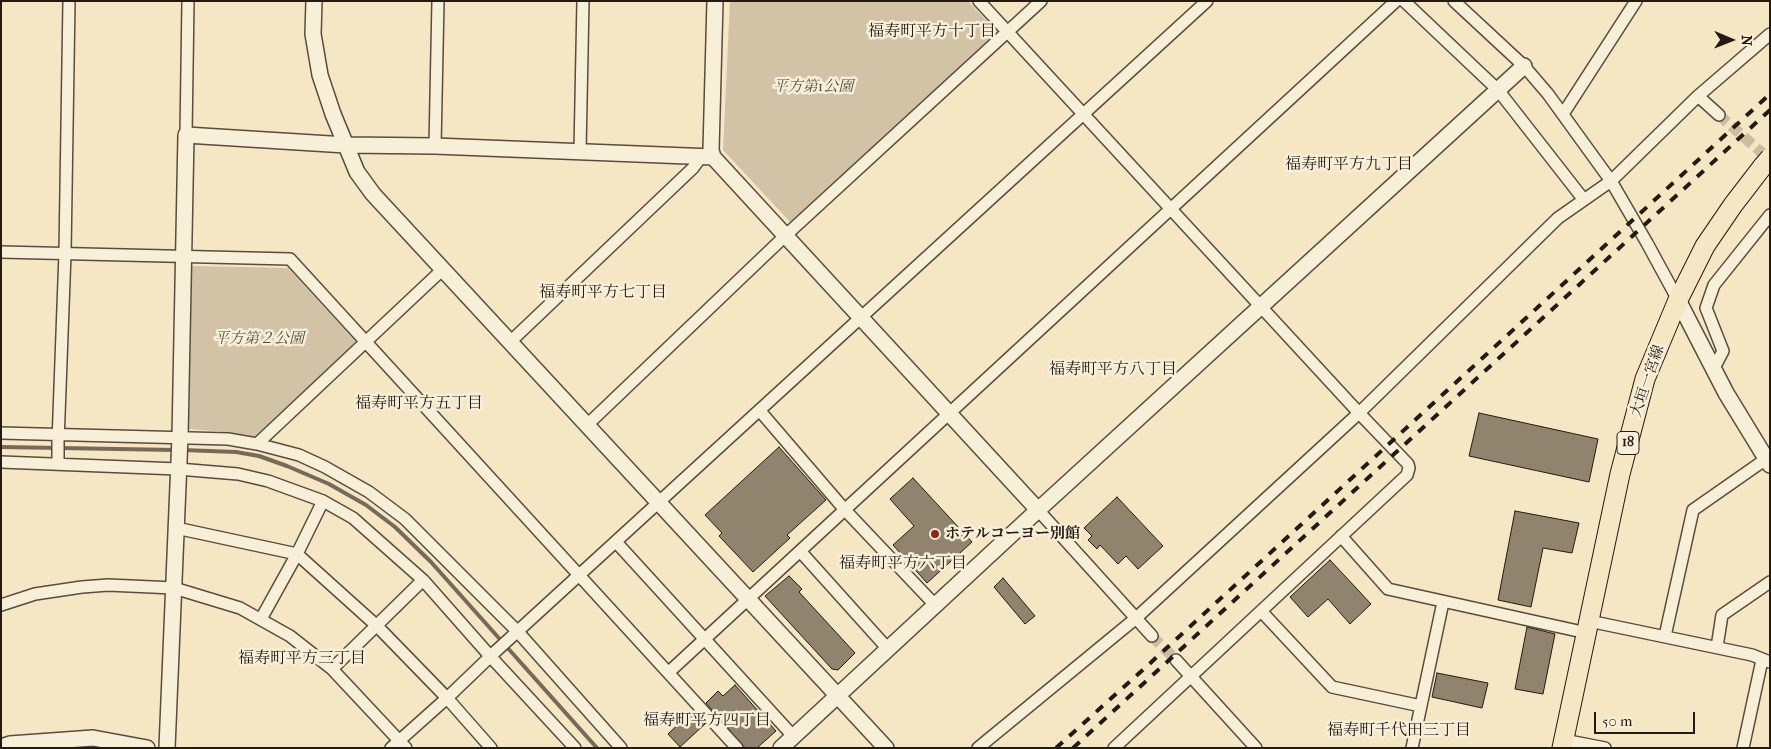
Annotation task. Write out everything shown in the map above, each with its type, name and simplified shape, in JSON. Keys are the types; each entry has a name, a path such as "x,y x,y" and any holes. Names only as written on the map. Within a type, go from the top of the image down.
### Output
{"main road":[{"name":"大垣一宮線","path":"1563,744 1620,474 1645,379 1678,300 1705,246 1766,162"}],"street":[{"path":"58,462 65,253 69,1"},
{"path":"167,748 179,440 188,1"},
{"path":"314,1 313,34 320,75 332,114 357,172 373,194 886,748"},
{"path":"435,146 438,1"},
{"path":"580,151 583,1"},
{"path":"509,343 693,168 707,157 711,150 715,1"},
{"path":"979,1 1408,464 1409,471 1407,475 1114,748"},
{"path":"586,426 785,236 1041,1"},
{"path":"1,605 35,594 108,585 174,588 240,608 290,636 332,669 399,745 493,654 862,319 1082,114 1207,1"},
{"path":"669,672 1396,1"},
{"path":"1404,1 1498,90 1584,200"},
{"path":"1454,1 1524,66 1548,94 1611,181 1678,300 1713,370 1768,462 1693,510 1665,636"},
{"path":"1563,114 1636,1"},
{"path":"978,748 1135,619 1359,413 1558,218 1611,181 1698,96 1770,34"},
{"path":"781,748 1038,510 1524,66"},
{"path":"1698,96 1719,115"},
{"path":"186,134 346,145 435,146 707,157 785,236 1152,636"},
{"path":"1713,370 1723,352 1706,308 1714,285 1770,215"},
{"path":"1,252 290,259 580,574 737,748"},
{"path":"257,444 442,270"},
{"path":"760,411 845,510 935,605"},
{"path":"1,433 58,438 228,439 299,455 325,467 369,492 405,519 621,748"},
{"path":"1,462 178,466 238,474 276,484 323,501 353,518 423,580 493,654 575,748"},
{"path":"261,619 297,554 323,501"},
{"path":"176,528 297,554 377,626 447,698 491,748"},
{"path":"1341,536 1388,589 1443,602 1588,627 1665,636 1752,655 1766,661 1744,748"},
{"path":"616,542 793,736"},
{"path":"800,551 888,649"},
{"path":"332,669 423,580"},
{"path":"1717,647 1722,616 1770,582"},
{"path":"1412,748 1443,602"},
{"path":"1262,612 1332,687 1421,706"},
{"path":"1176,660 1256,748"},
{"path":"1,747 10,744 93,738 147,748"},
{"path":"1563,744 1605,748"}],"green space":[{"name":"平方第1公園","path":"730,1 968,1 998,33 791,223 723,150"},
{"name":"平方第２公園","path":"192,266 288,268 356,342 256,438 227,432 188,429"}],"building":[{"path":"1479,413 1598,439 1589,482 1469,456"},
{"path":"779,447 826,500 787,535 790,538 753,572 719,536 722,533 705,515"},
{"name":"ホテルコーヨー別館","path":"913,478 972,542 927,583 893,545 914,526 890,499"},
{"path":"1117,497 1163,546 1138,569 1126,556 1118,564 1100,545 1097,549 1088,540 1092,536 1084,528"},
{"path":"1515,511 1579,523 1572,553 1543,548 1531,607 1498,600"},
{"path":"1330,560 1371,604 1350,624 1328,599 1308,617 1290,597"},
{"path":"789,576 802,589 799,592 855,653 838,670 832,669 765,596"},
{"path":"1003,578 1035,616 1025,624 994,587"},
{"path":"1527,627 1555,634 1543,694 1515,689"},
{"path":"1437,673 1488,683 1482,708 1432,697"},
{"path":"735,685 776,731 757,748 745,748 706,703 718,691 723,696"},
{"path":"690,713 692,715 695,713 705,724 680,747 668,734"}],"waterway":[{"path":"1,447 176,450"},
{"path":"183,450 236,452 259,456 329,484 366,505 395,527 431,562 597,748"}],"tunnel":[{"path":"1719,115 1770,160"},
{"path":"1152,636 1176,660"}],"railway":[{"path":"1056,748 1770,94"},
{"path":"1073,748 1770,110"}],"place":[{"name":"ホテルコーヨー別館","path":"935,534"}],"district":[{"name":"福寿町平方十丁目","path":"932,32"},
{"name":"福寿町平方九丁目","path":"1349,165"},
{"name":"福寿町平方七丁目","path":"603,293"},
{"name":"福寿町平方八丁目","path":"1113,370"},
{"name":"福寿町平方五丁目","path":"419,404"},
{"name":"福寿町平方六丁目","path":"903,564"},
{"name":"福寿町平方三丁目","path":"302,659"},
{"name":"福寿町平方四丁目","path":"707,721"},
{"name":"福寿町千代田三丁目","path":"1399,731"}]}
